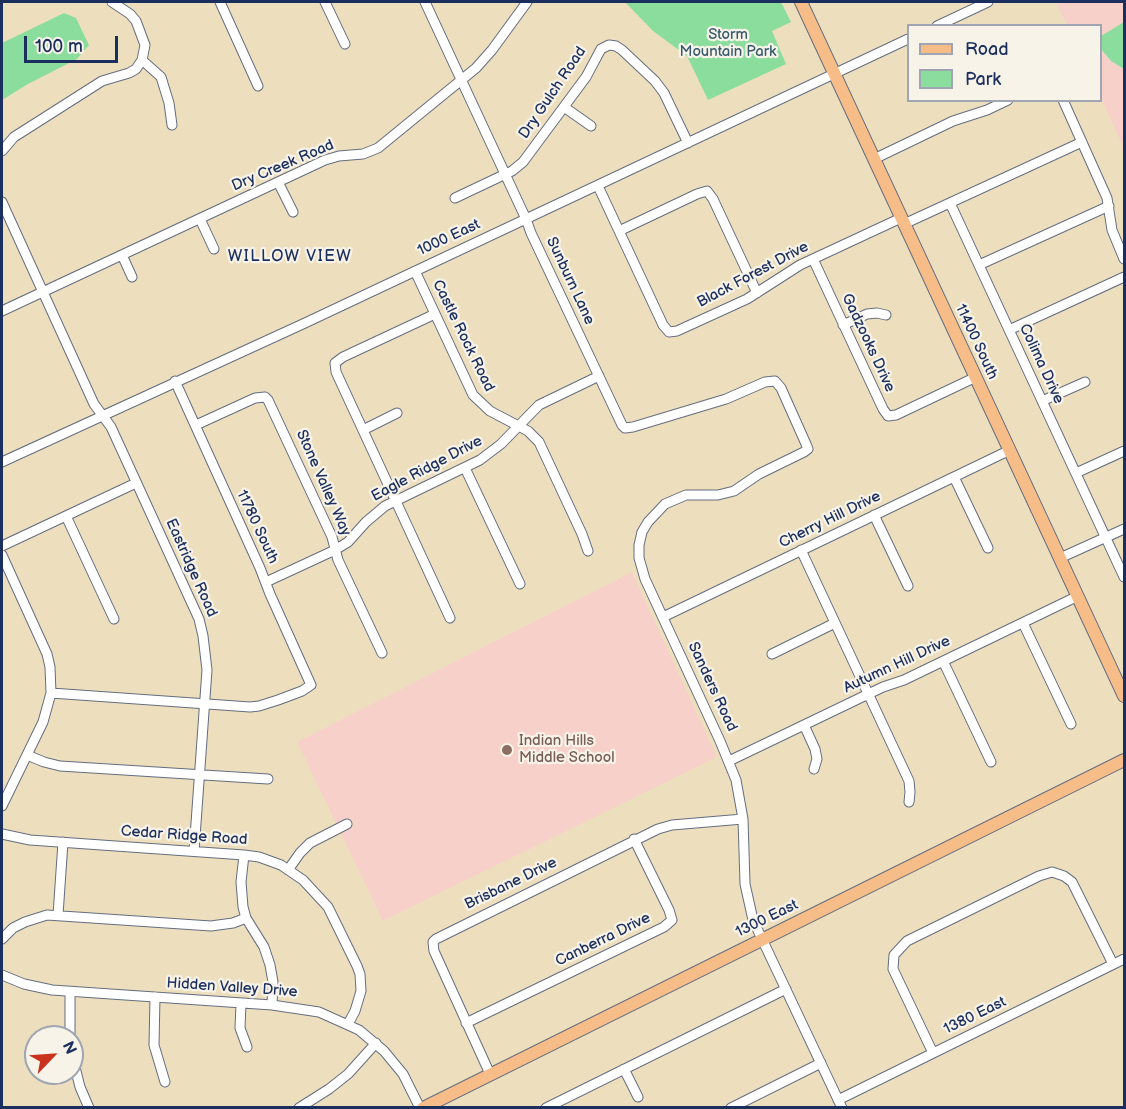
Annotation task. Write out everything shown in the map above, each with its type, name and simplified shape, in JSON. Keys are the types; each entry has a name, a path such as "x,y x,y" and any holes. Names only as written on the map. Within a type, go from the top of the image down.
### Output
{"main road":[{"name":"11400 South","path":"801,2 1125,696"},
{"name":"1300 East","path":"422,1107 1125,760"}],"street":[{"path":"2,151 14,137 24,130 102,81 129,73 142,60 144,39 136,21 112,2"},
{"path":"220,2 258,86"},
{"path":"325,2 345,44"},
{"name":"Sunburn Lane","path":"425,2 531,233 625,428 726,399 765,382 775,381"},
{"name":"Dry Creek Road","path":"2,311 332,157 363,154 378,148 462,80 484,59 525,2"},
{"path":"941,24 988,2"},
{"name":"1000 East","path":"2,462 907,40"},
{"name":"Dry Gulch Road","path":"455,198 505,174 523,162 586,77 601,49 609,45 616,46 645,69 655,81 664,93 688,143"},
{"path":"142,60 161,77 169,103 172,125"},
{"path":"874,159 953,121 1004,102"},
{"path":"1064,102 1104,191 1109,206 1112,230 1125,259"},
{"path":"564,107 591,126"},
{"name":"Black Forest Drive","path":"597,186 663,325 669,332 677,331 757,293 789,271 813,259 950,203 1082,142"},
{"path":"278,182 293,212"},
{"path":"618,231 707,191 713,199 757,293"},
{"name":"Eastridge Road","path":"2,202 94,404 111,426 199,619 207,670 194,851"},
{"name":"Colima Drive","path":"950,203 1125,577"},
{"path":"979,265 1109,206"},
{"path":"200,219 214,249"},
{"path":"122,255 132,277"},
{"name":"Gadzooks Drive","path":"813,259 883,410 888,416 896,415 976,377"},
{"name":"Castle Rock Road","path":"415,271 473,395 490,411 528,431 539,442 588,551"},
{"path":"1009,330 1125,277"},
{"path":"435,314 343,357 335,363 336,372 450,618"},
{"path":"843,325 867,314 885,315"},
{"name":"Eagle Ridge Drive","path":"266,582 348,542 375,513 492,452 539,405 599,376"},
{"name":"11780 South","path":"175,381 311,685 302,691 259,706 205,704"},
{"name":"Sanders Road","path":"775,381 781,388 808,449 759,474 734,491 718,495 686,495 665,504 656,512 642,532 639,558 645,579 729,761 743,819 745,884 753,920 840,1104"},
{"path":"1042,401 1085,382"},
{"name":"Stone Valley Way","path":"196,425 255,398 265,397 271,404 332,537 338,560 382,653"},
{"path":"363,430 397,413"},
{"name":"Cherry Hill Drive","path":"663,616 1010,450"},
{"path":"1076,473 1125,450"},
{"path":"465,468 520,584"},
{"path":"954,477 988,548"},
{"path":"2,546 136,483"},
{"path":"874,515 908,586"},
{"path":"66,516 114,619"},
{"path":"1060,558 1125,529"},
{"path":"801,550 909,781 909,802"},
{"path":"2,555 47,654 51,693 43,722 2,806"},
{"name":"Autumn Hill Drive","path":"729,761 1078,596"},
{"path":"772,654 836,623"},
{"path":"1023,623 1071,724"},
{"path":"943,661 991,762"},
{"path":"51,693 205,704"},
{"path":"804,725 815,749 817,759 814,770"},
{"path":"27,755 60,766 268,779"},
{"name":"Brisbane Drive","path":"490,1074 434,951 433,942 634,839 658,829 672,825 743,819"},
{"path":"288,870 305,847 347,824"},
{"name":"Cedar Ridge Road","path":"2,834 30,840 244,855 259,857 288,870 310,886 328,907 360,974 359,1001 348,1024"},
{"name":"Canberra Drive","path":"466,1023 664,927 672,920 634,839"},
{"path":"58,915 63,842"},
{"path":"244,855 241,894 246,918 264,947 270,965 273,982 272,1005"},
{"path":"933,1053 896,978 893,961 897,949 907,940 1039,876 1052,872 1064,876 1074,886 1113,964"},
{"path":"2,939 13,928 24,922 36,917 58,915 211,926 233,923 246,918"},
{"name":"1380 East","path":"840,1104 933,1053 1125,959"},
{"name":"Hidden Valley Drive","path":"2,975 33,986 70,992 272,1005 319,1012 348,1024 376,1043 397,1066 422,1107"},
{"path":"546,1107 786,989"},
{"path":"70,992 70,1025"},
{"path":"155,997 154,1045 165,1082"},
{"path":"241,1004 240,1029 247,1047"},
{"path":"300,1107 348,1074 376,1043"},
{"path":"731,1107 821,1063"},
{"path":"624,1069 638,1097"},
{"path":"80,1085 89,1107"}],"shaded area":[{"path":"1056,2 1124,2 1124,149 1102,100 1102,24 1067,24"},
{"name":"Indian Hills Middle School","path":"632,572 717,757 383,921 297,742"}],"green space":[{"name":"Storm Mountain Park","path":"625,2 781,2 791,22 772,31 786,64 708,100 687,56 653,31"},
{"path":"64,13 76,18 89,45 77,59 2,100 2,43"},
{"path":"1124,22 1124,69 1111,61 1102,50 1102,35"}],"place":[{"name":"Indian Hills Middle School","path":"507,750"}],"district":[{"name":"WILLOW VIEW","path":"290,257"}]}
